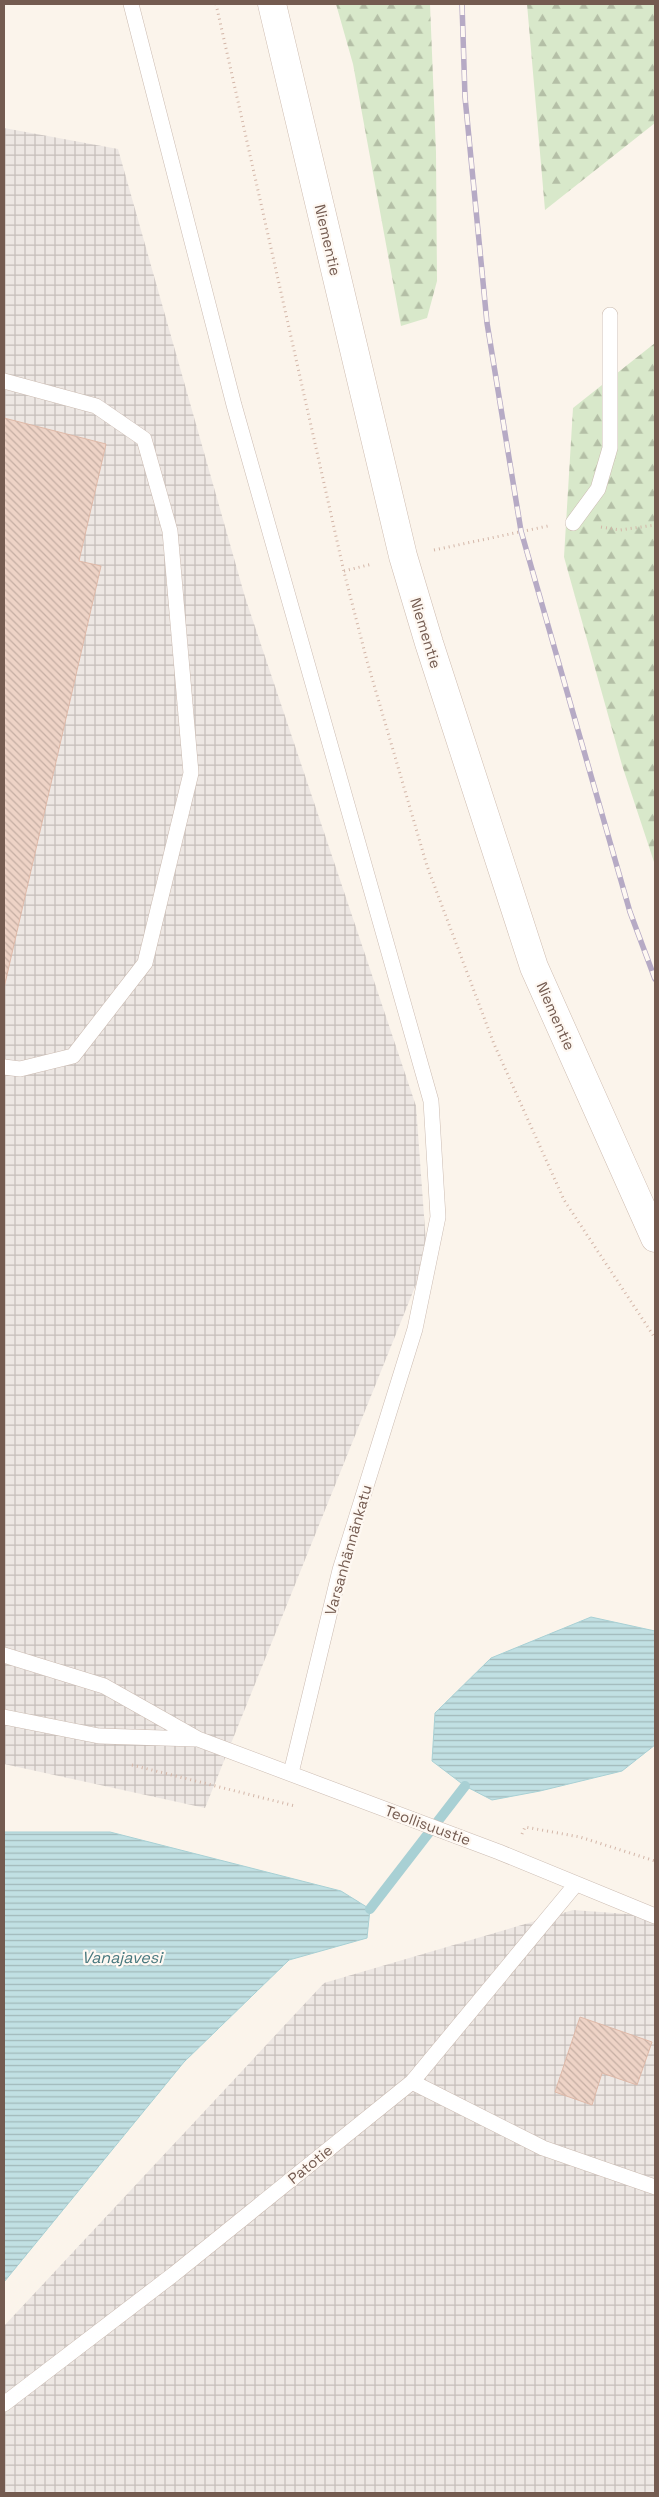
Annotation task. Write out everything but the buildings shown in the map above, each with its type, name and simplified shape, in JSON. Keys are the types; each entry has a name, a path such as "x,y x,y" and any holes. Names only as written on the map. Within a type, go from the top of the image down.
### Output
{"main road":[{"name":"Niementie","path":"272,4 404,556 429,643 534,967 655,1238"}],"lane":[{"name":"Varsanhännänkatu","path":"131,4 234,405 431,1101 438,1217 415,1329 340,1570 292,1773"},
{"path":"573,523 598,490 610,448 610,315"},
{"path":"4,381 96,406 144,439 170,531 191,773 145,964 73,1056 20,1069 4,1066"},
{"name":"Teollisuustie","path":"4,1655 104,1686 198,1739 505,1854 655,1916"},
{"name":"Teollisuustie","path":"4,1717 99,1736 198,1739"},
{"name":"Patotie","path":"4,2404 174,2274 412,2082 576,1884"},
{"path":"412,2082 543,2148 655,2187"}],"path":[{"path":"216,4 344,572 367,660 427,866 494,1044 564,1200 655,1338"},
{"path":"344,572 404,556 553,525 573,523 620,530 655,525"},
{"path":"130,1765 302,1807"},
{"path":"505,1854 525,1828 580,1836 655,1861"}],"shaded area":[{"path":"4,128 118,149 245,597 416,1106 427,1257 205,1808 4,1764"},
{"path":"573,1910 655,1916 655,2493 4,2493 4,2326 324,1983"}],"green space":[{"path":"336,4 430,4 436,152 437,281 427,318 401,326 353,64"},
{"path":"527,4 655,4 655,123 545,210"},
{"path":"655,343 655,865 622,765 564,557 573,408"}],"water":[{"path":"591,1617 655,1631 655,1745 622,1771 540,1791 492,1800 465,1786 432,1761 435,1713 491,1658"},
{"name":"Vanajavesi","path":"4,1832 110,1832 341,1891 370,1909 367,1938 289,1960 184,2062 4,2282"}],"waterway":[{"path":"370,1909 465,1786"}],"railway":[{"path":"462,4 465,97 487,323 521,531 630,912 655,979"}]}
